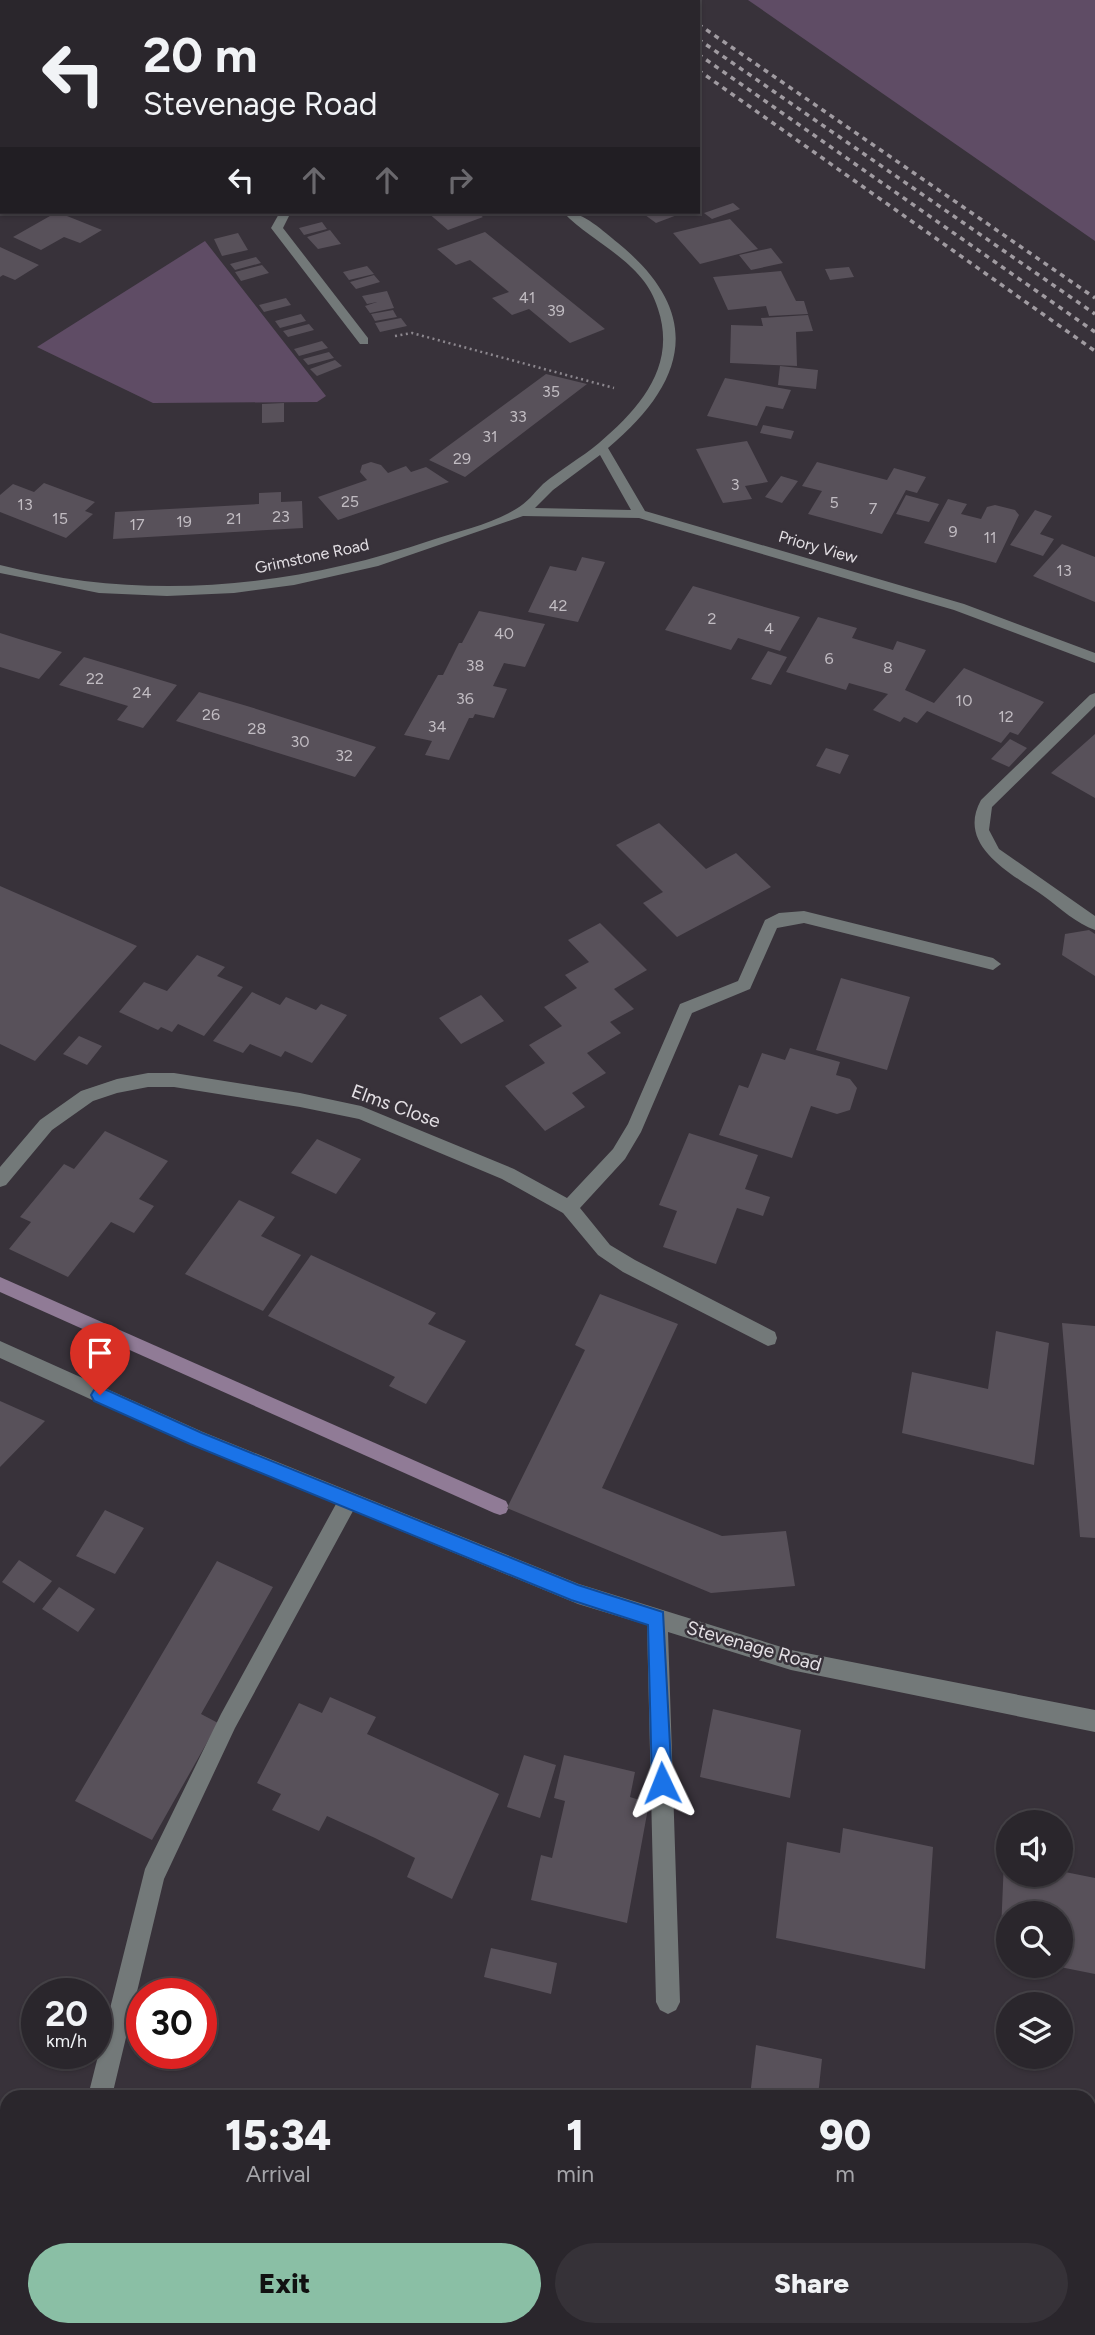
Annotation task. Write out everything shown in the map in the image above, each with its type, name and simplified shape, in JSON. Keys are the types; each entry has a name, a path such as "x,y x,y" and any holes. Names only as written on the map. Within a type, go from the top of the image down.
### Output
{"street":[{"path":"284,214 277,228 363,341"},
{"name":"Grimstone Road","path":"0,569 57,583 100,589 213,591 269,585 443,542 522,512 547,488 603,450 649,400 660,383 671,344 665,310 646,275 632,259 572,214"},
{"path":"603,450 640,514"},
{"name":"Priory View","path":"522,512 640,514 960,607 1095,658"},
{"path":"1095,698 986,804 980,825 983,837 994,853 1095,924"},
{"path":"768,1338 629,1266 604,1250 569,1208 619,1154 635,1127 686,1009 744,985 772,924 792,917 804,916 993,964"},
{"name":"Elms Close","path":"2,1174 46,1125 87,1096 148,1080 174,1080 361,1113 508,1174 569,1208"},
{"name":"Stevenage Road","path":"0,1349 196,1438 578,1594 791,1660 1095,1721"},
{"path":"101,2090 153,1877 228,1721 348,1501"},
{"path":"657,1618 668,2002"}],"path":[{"path":"363,341 412,333 649,400"}],"shaded area":[{"path":"748,0 1095,0 1095,241"},
{"path":"205,241 326,396 317,402 153,403 37,347"}],"building":[{"path":"733,203 740,209 712,219 704,213"},
{"path":"53,214 62,214 102,230 80,243 64,237 41,250 13,237"},
{"path":"429,214 479,214 483,217 448,230"},
{"path":"644,214 680,214 656,223"},
{"path":"730,219 758,249 700,264 673,233"},
{"path":"322,222 327,229 304,235 299,228"},
{"path":"330,230 341,244 318,249 307,237"},
{"path":"485,232 605,329 570,343 529,309 512,315 492,298 509,292 470,260 456,265 437,249"},
{"path":"238,233 248,250 222,256 214,239"},
{"path":"0,247 39,265 15,280 3,275 0,277"},
{"path":"771,248 783,263 751,270 739,255"},
{"path":"256,257 261,263 235,270 230,264"},
{"path":"262,265 269,273 241,281 235,272"},
{"path":"367,266 374,274 349,280 343,272"},
{"path":"849,267 854,277 830,280 825,269"},
{"path":"781,271 796,301 804,301 808,314 769,316 766,306 728,310 713,277"},
{"path":"374,275 380,282 356,289 350,282"},
{"path":"387,291 394,308 370,313 365,306 377,302 367,304 362,296"},
{"path":"286,298 291,305 264,312 259,305"},
{"path":"393,310 397,317 375,321 371,314"},
{"path":"301,314 306,321 280,328 275,321"},
{"path":"808,315 813,331 796,332 797,366 730,363 731,325 763,326 761,318"},
{"path":"401,318 407,326 380,332 375,323"},
{"path":"309,324 314,330 288,337 283,331"},
{"path":"322,341 328,348 299,356 294,349"},
{"path":"329,352 334,358 308,365 303,359"},
{"path":"335,360 342,366 317,376 310,369"},
{"path":"780,366 818,370 816,389 778,385"},
{"path":"546,374 587,384 465,477 429,460"},
{"path":"725,378 791,390 783,409 766,406 757,426 707,416"},
{"path":"284,403 284,422 262,423 262,404"},
{"path":"763,425 794,431 791,439 760,433"},
{"path":"747,441 768,482 745,486 752,499 723,503 696,449"},
{"path":"371,462 381,465 388,473 406,466 411,472 426,467 449,482 338,520 318,497 367,480 360,472 362,465"},
{"path":"817,462 887,480 894,468 926,477 917,493 906,490 882,534 808,514 822,491 802,486"},
{"path":"781,476 798,481 782,503 765,497"},
{"path":"44,483 95,502 85,511 93,514 66,538 0,512 0,495 13,484 34,492"},
{"path":"281,492 281,502 302,501 303,528 113,539 115,512 259,504 259,493"},
{"path":"906,495 939,504 929,522 896,514"},
{"path":"948,499 967,504 961,514 981,519 987,507 995,505 1015,510 1019,515 996,563 924,543"},
{"path":"1035,510 1052,516 1040,534 1054,539 1043,556 1010,545"},
{"path":"1062,544 1095,557 1095,602 1033,576"},
{"path":"582,557 605,562 578,622 528,612 550,566 576,571"},
{"path":"693,586 800,617 780,651 738,638 731,650 665,630"},
{"path":"479,611 545,624 525,667 504,663 493,686 507,689 494,718 475,714 473,718 469,718 449,760 425,755 432,741 404,735 438,675 443,675"},
{"path":"818,617 857,628 852,638 893,650 897,641 926,650 905,690 934,703 964,668 1044,702 1018,735 1010,732 1001,743 927,711 917,723 904,717 900,722 873,710 888,694 849,683 846,690 786,672"},
{"path":"0,633 62,652 39,679 0,667"},
{"path":"768,651 787,657 771,685 751,679"},
{"path":"84,657 177,685 143,728 117,720 128,706 59,685"},
{"path":"199,692 376,747 355,777 176,721"},
{"path":"1095,734 1095,798 1051,773"},
{"path":"1010,739 1027,748 1009,767 991,759"},
{"path":"826,748 849,755 840,774 816,766"},
{"path":"659,823 706,869 736,853 771,887 677,937 643,903 663,892 616,845"},
{"path":"0,886 137,946 35,1061 0,1044"},
{"path":"600,923 647,970 614,989 634,1009 610,1022 621,1033 587,1053 606,1073 572,1093 585,1107 545,1131 505,1086 545,1063 529,1045 562,1026 544,1007 577,988 565,975 589,962 568,940"},
{"path":"1089,930 1095,934 1095,976 1062,955 1065,934"},
{"path":"197,955 225,967 217,976 243,987 204,1036 178,1024 172,1032 161,1027 158,1030 119,1012 144,982 167,991"},
{"path":"841,978 910,997 887,1070 816,1050"},
{"path":"252,992 280,1005 286,997 316,1010 321,1004 347,1015 312,1063 285,1051 281,1057 250,1044 243,1053 213,1041"},
{"path":"481,995 504,1021 461,1044 439,1018"},
{"path":"79,1036 102,1046 87,1065 63,1054"},
{"path":"790,1048 840,1062 836,1075 850,1079 857,1088 850,1110 837,1114 811,1106 792,1158 719,1135 739,1085 748,1088 762,1053 785,1060"},
{"path":"105,1131 168,1161 139,1199 154,1206 134,1233 111,1222 68,1277 9,1249 31,1222 20,1217 64,1164 74,1169"},
{"path":"689,1133 758,1155 745,1189 770,1197 763,1216 737,1208 716,1264 663,1247 677,1211 659,1205"},
{"path":"317,1139 361,1159 336,1194 291,1173"},
{"path":"239,1200 275,1217 261,1236 301,1255 263,1311 185,1274"},
{"path":"311,1255 436,1313 428,1324 466,1341 426,1404 389,1386 395,1377 268,1316"},
{"path":"600,1294 678,1324 602,1488 722,1536 786,1531 795,1586 711,1593 507,1508 585,1350 575,1345"},
{"path":"1062,1323 1095,1326 1095,1538 1080,1537"},
{"path":"996,1331 1049,1343 1034,1465 902,1433 912,1372 988,1389"},
{"path":"0,1401 45,1421 0,1467"},
{"path":"105,1510 144,1528 115,1574 76,1556"},
{"path":"19,1560 52,1581 34,1603 2,1582"},
{"path":"217,1561 273,1587 201,1714 218,1723 152,1840 75,1801"},
{"path":"59,1587 95,1609 78,1632 42,1609"},
{"path":"330,1697 376,1717 367,1734 499,1794 452,1899 407,1877 415,1858 375,1838 327,1816 319,1831 272,1810 281,1794 257,1783 299,1703 322,1713"},
{"path":"713,1709 801,1730 790,1798 700,1777"},
{"path":"524,1755 556,1765 540,1818 507,1807"},
{"path":"564,1755 635,1772 630,1797 649,1803 627,1923 531,1900 541,1855 552,1858 565,1801 554,1798"},
{"path":"843,1828 933,1847 925,1969 776,1938 787,1842 840,1853"},
{"path":"1073,1874 1095,1878 1095,1974 1073,1970 1073,1901 1002,1901 1003,1887 1073,1887"},
{"path":"491,1948 557,1963 551,1994 484,1977"},
{"path":"756,2045 822,2059 819,2090 751,2090"}],"waterway":[{"path":"0,1284 500,1507"}],"railway":[{"path":"700,25 1095,298"},
{"path":"700,40 1095,314"},
{"path":"700,55 1095,332"},
{"path":"700,71 1095,351"}],"route":[{"path":"100,1395 196,1438 578,1594 657,1618 662,1783"}]}
